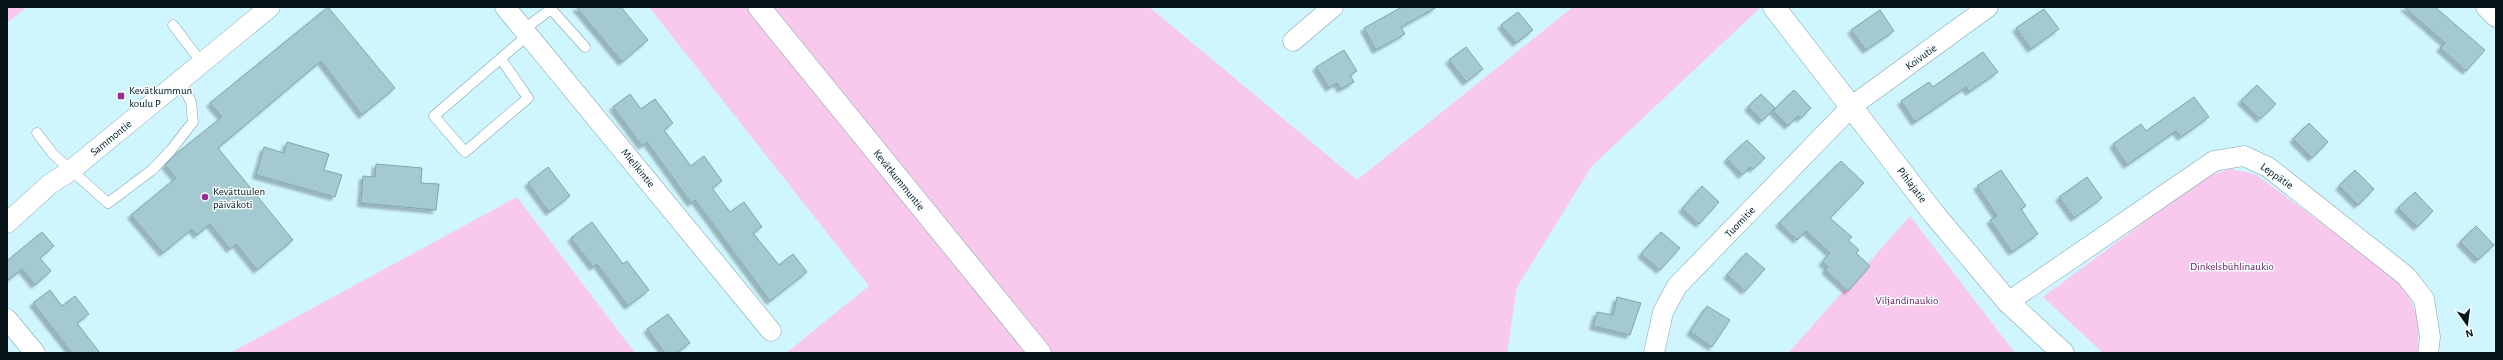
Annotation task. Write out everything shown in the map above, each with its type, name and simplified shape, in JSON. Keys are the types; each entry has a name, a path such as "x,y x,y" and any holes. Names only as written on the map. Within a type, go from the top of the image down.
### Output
{"street":[{"name":"Sammontie","path":"7,223 50,184 70,171 270,7"},
{"name":"Mielikintie","path":"504,7 770,331"},
{"name":"Kevätkummuntie","path":"759,7 1040,353"},
{"path":"1293,41 1333,7"},
{"name":"Pihlajatie","path":"1774,7 1934,214 2008,302 2062,353"},
{"name":"Koivutie","path":"1852,106 1988,7"},
{"path":"2486,7 2496,17"},
{"name":"Tuomitie","path":"1654,353 1663,312 1677,286 1852,106"},
{"name":"Leppätie","path":"2008,302 2214,160 2244,156 2268,167 2406,276 2424,298 2430,337 2428,353"},
{"path":"7,319 35,353"}],"lane":[{"path":"501,59 528,98 465,152 434,116 501,59 550,8 585,47"},
{"path":"174,25 202,63"},
{"path":"37,133 53,154 70,171 108,203 152,170 171,150 192,122 191,102 180,81"}],"green space":[{"path":"7,7 27,7 7,23"},
{"path":"649,7 1149,7 1357,180 1573,7 1761,7 1592,166 1517,287 1507,353 786,353 869,286"},
{"name":"Dinkelsbühlinaukio","path":"2230,169 2255,174 2400,280 2410,299 2418,323 2417,353 2103,353 2043,297 2205,177"},
{"path":"517,197 635,353 230,353"},
{"name":"Viljandinaukio","path":"1910,216 2015,353 1789,353 1790,351"}],"building":[{"path":"328,7 395,88 362,115 321,61 218,148 293,240 257,270 236,244 230,249 210,224 197,235 192,229 163,253 131,215 176,178 165,165 177,153 222,117 210,103"},
{"path":"576,7 621,7 648,40 622,62"},
{"path":"1402,7 1437,7 1401,27 1405,34 1376,50 1364,28"},
{"path":"2404,7 2435,7 2485,50 2466,71 2440,48 2445,43"},
{"path":"2044,9 2059,29 2031,49 2016,28"},
{"path":"1880,10 1894,31 1866,50 1851,30"},
{"path":"1518,12 1533,30 1516,43 1501,25"},
{"path":"1466,47 1483,69 1466,82 1449,60"},
{"path":"1344,50 1357,71 1350,75 1354,82 1341,89 1337,83 1329,88 1316,67"},
{"path":"1983,52 1998,72 1969,92 1966,87 1915,122 1901,101 1929,82 1933,87"},
{"path":"2257,85 2276,104 2260,119 2241,101"},
{"path":"1794,90 1811,108 1800,119 1798,116 1788,126 1773,111"},
{"path":"630,94 641,109 655,99 673,123 664,130 691,166 704,156 722,181 712,188 730,212 744,202 762,227 753,233 779,265 793,254 807,272 770,301 695,200 691,203 647,142 642,146 613,107"},
{"path":"1761,94 1775,108 1762,121 1748,107"},
{"path":"2194,97 2209,117 2181,137 2176,131 2127,165 2113,144 2141,124 2146,131"},
{"path":"2309,123 2328,142 2312,158 2293,139"},
{"path":"1747,140 1765,158 1753,169 1750,167 1742,175 1727,159"},
{"path":"287,142 329,154 324,170 342,175 335,197 256,175 264,147 284,153"},
{"path":"1841,161 1864,183 1830,218 1852,237 1848,240 1859,250 1856,253 1870,266 1848,291 1825,270 1828,267 1822,262 1830,253 1806,231 1797,240 1779,223"},
{"path":"376,164 422,168 421,183 439,184 436,210 361,203 363,176 375,177"},
{"path":"548,167 570,196 549,212 528,183"},
{"path":"2001,170 2026,206 2021,209 2038,234 2012,252 1990,220 1997,216 1977,186"},
{"path":"2355,170 2374,189 2358,205 2339,186"},
{"path":"2087,177 2102,198 2074,218 2059,197"},
{"path":"1702,186 1719,202 1699,224 1682,209"},
{"path":"2415,192 2433,211 2417,227 2398,208"},
{"path":"592,222 623,264 627,261 649,290 628,306 597,264 593,267 571,238"},
{"path":"2476,226 2494,245 2478,260 2460,242"},
{"path":"42,232 54,246 40,258 51,271 35,285 22,269 7,281 7,261"},
{"path":"1661,232 1680,248 1660,270 1641,254"},
{"path":"1746,253 1765,269 1745,291 1727,275"},
{"path":"50,290 62,306 75,296 89,314 77,323 100,353 72,353 33,303"},
{"path":"1617,297 1641,303 1630,335 1593,326 1597,312 1613,315"},
{"path":"1707,306 1730,320 1712,347 1690,332"},
{"path":"668,314 690,343 676,353 665,353 647,329"}],"place":[{"name":"Kevätkummun koulu P","path":"121,96"},
{"name":"Kevättuulen päiväkoti","path":"205,197"}]}
